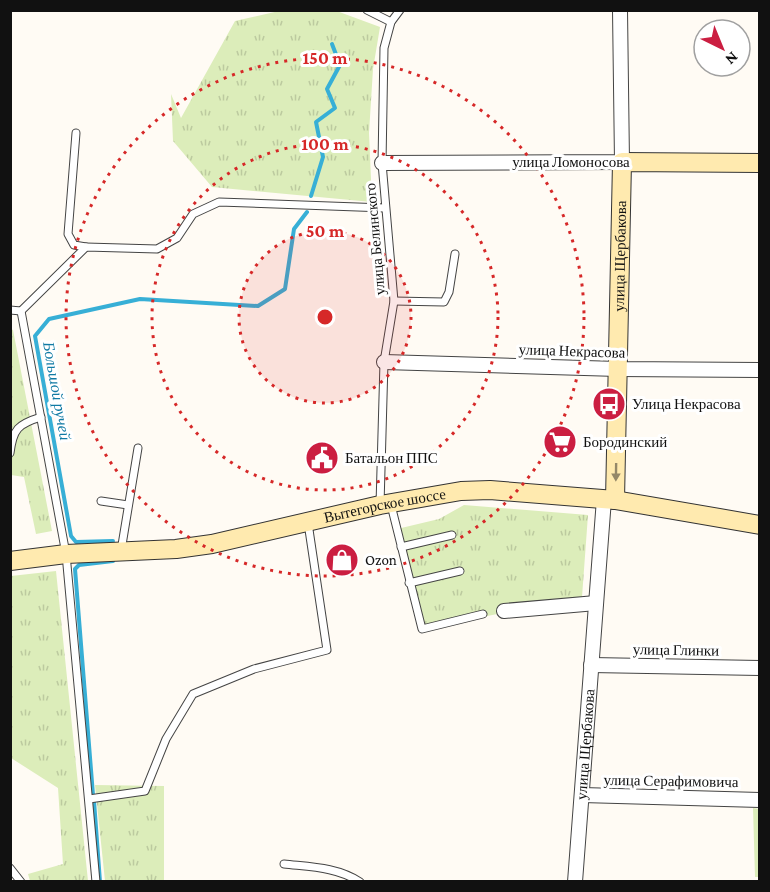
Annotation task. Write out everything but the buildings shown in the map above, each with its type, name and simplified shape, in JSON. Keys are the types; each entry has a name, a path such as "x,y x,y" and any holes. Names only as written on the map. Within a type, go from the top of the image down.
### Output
{"main road":[{"name":"улица Ломоносова","path":"622,162 759,163"},
{"name":"улица Щербакова","path":"610,499 618,369 622,162"},
{"name":"Вытегорское шоссе","path":"10,561 66,554 176,549 212,544 385,504 461,491 490,490 610,499 759,525"}],"street":[{"name":"улица Щербакова","path":"620,10 622,162"},
{"name":"улица Ломоносова","path":"382,163 622,162"},
{"name":"улица Некрасова","path":"384,362 618,369 759,370"},
{"name":"улица Щербакова","path":"575,882 596,603 610,499"},
{"path":"504,611 596,603"},
{"name":"улица Глинки","path":"591,664 759,668"},
{"name":"улица Серафимовича","path":"582,795 759,800"}],"lane":[{"path":"367,10 391,22"},
{"name":"улица Белинского","path":"400,10 391,22 384,48 382,163 394,301 384,362 385,504 422,628 483,615"},
{"path":"76,133 68,234 74,245 157,249 177,237 193,214 219,202 385,208"},
{"path":"10,310 21,311 86,247"},
{"path":"394,301 444,302 449,292 455,254"},
{"path":"21,311 66,554 96,882"},
{"path":"10,453 12,438 18,427 41,417"},
{"path":"120,551 138,448"},
{"path":"101,501 128,505"},
{"path":"89,799 145,791 166,739 193,694 254,669 327,650 308,523"},
{"path":"400,548 452,535"},
{"path":"409,583 460,571"},
{"path":"284,864 336,870 360,882"},
{"path":"10,868 21,882"}],"green space":[{"path":"334,10 380,27 373,69 369,133 372,202 212,187 173,141 171,94 181,118 235,21 279,11"},
{"path":"11,329 52,531 36,534 24,477 11,475"},
{"path":"464,505 588,515 582,597 422,629 397,529 439,519"},
{"path":"56,571 88,881 30,881 28,874 63,864 58,788 11,758 11,576"},
{"path":"95,785 164,786 164,881 105,881"},
{"path":"753,808 759,809 759,877 755,877"}],"waterway":[{"name":"Большой ручей","path":"311,196 323,157 316,122 335,108 327,89 340,65 332,44"},
{"name":"Большой ручей","path":"113,541 76,542 71,536 35,336 49,319 140,299 258,306 285,289 294,229 307,212"},
{"path":"93,795 75,569 79,565 113,561"},
{"path":"94,801 100,882"}],"place":[{"name":"Улица Некрасова","path":"609,404"},
{"name":"Бородинский","path":"560,442"},
{"name":"Батальон ППС","path":"322,458"},
{"name":"Ozon","path":"342,560"}]}
